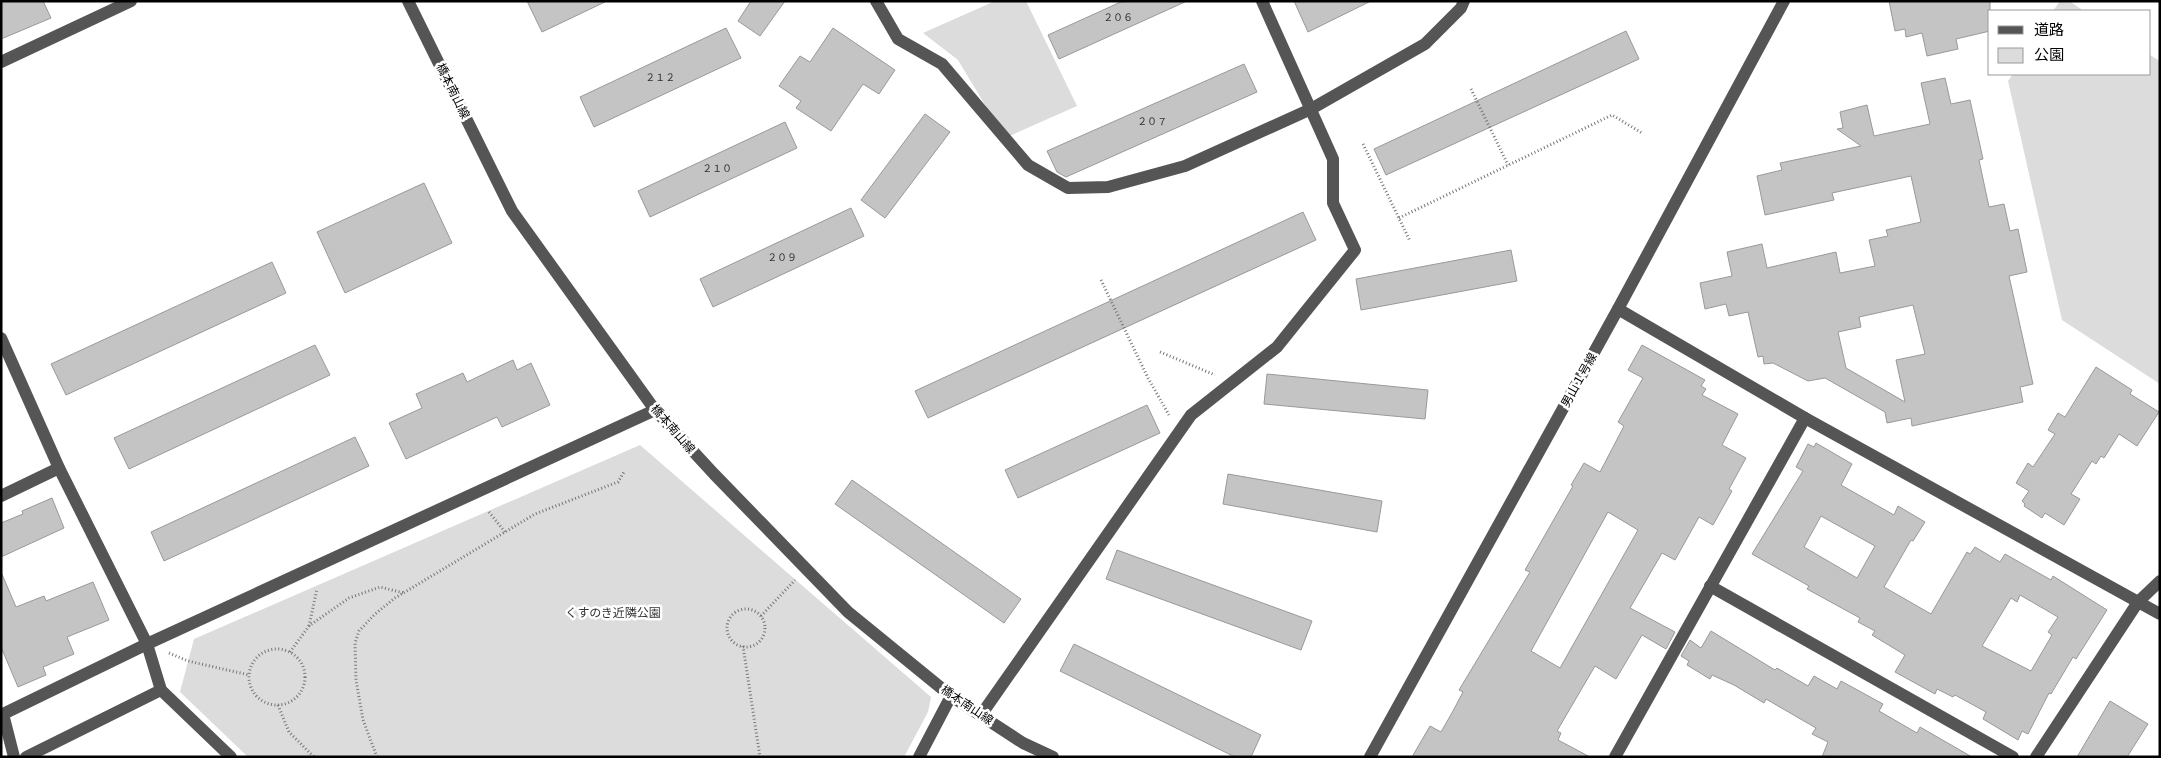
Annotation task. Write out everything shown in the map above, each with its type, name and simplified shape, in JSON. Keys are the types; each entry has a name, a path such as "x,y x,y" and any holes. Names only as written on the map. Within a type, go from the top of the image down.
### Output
{"street":[{"path":"1,62 132,1"},
{"name":"橋本南山線","path":"408,1 512,211 655,410 714,474 848,612 951,696 1023,743 1053,757"},
{"path":"876,1 898,39 942,64 1028,165 1068,188 1108,187 1184,166 1311,109 1425,44 1461,8 1464,1"},
{"path":"981,715 1191,415 1276,347 1355,250 1333,203 1333,159 1262,1"},
{"name":"男山１号線","path":"1370,757 1618,309 1784,1"},
{"path":"1618,309 1806,418 2160,614"},
{"path":"1,338 59,468 147,644 161,690 231,757"},
{"path":"14,757 2,715 147,644 655,410"},
{"path":"1618,756 1710,586 1806,418"},
{"path":"1,496 59,468"},
{"path":"2036,757 2138,602 2160,581"},
{"path":"1710,586 2013,757"},
{"path":"26,757 161,690"},
{"path":"919,757 951,696"}],"path":[{"path":"1471,89 1508,165"},
{"path":"1399,218 1612,115 1642,133"},
{"path":"1363,144 1410,241"},
{"path":"1101,280 1148,378 1179,432"},
{"path":"1160,352 1232,382"},
{"path":"378,757 363,720 356,680 355,643 359,631 375,614 404,593 535,514 618,482 624,472"},
{"path":"489,512 505,532"},
{"path":"290,652 309,626 349,598 380,587 404,593"},
{"path":"309,626 317,589"},
{"path":"761,616 783,592"},
{"path":"745,608 757,612 761,616 765,627 762,638 752,646 735,644 728,634 727,622 730,617 739,609 745,608"},
{"path":"147,644 188,662 249,675"},
{"path":"743,646 760,757"},
{"path":"272,649 290,652 303,665 305,683 295,699 278,705 260,699 250,684 249,675 256,658 272,649"},
{"path":"278,705 289,732 314,757"}],"green space":[{"path":"995,1 1026,1 1077,106 1005,138 958,60 923,33"},
{"path":"2060,1 2069,1 2082,10 2054,10"},
{"path":"2151,56 2160,61 2160,384 2062,320 2008,81 2012,75 2151,75"},
{"name":"くすのき近隣公園","path":"640,445 931,697 928,712 904,757 248,757 180,692 194,639"}],"building":[{"path":"1,1 43,1 51,18 1,39"},
{"path":"527,1 607,1 542,32"},
{"path":"751,1 785,1 760,36 738,21"},
{"path":"1123,1 1187,1 1059,59 1048,35"},
{"path":"1294,1 1371,1 1308,32"},
{"path":"1889,1 1990,1 1988,31 1956,39 1958,49 1927,56 1922,33 1906,37 1905,29 1895,31"},
{"path":"726,28 741,58 594,127 580,97"},
{"path":"833,28 895,70 879,94 863,84 831,131 796,108 801,101 779,86 800,56 810,62"},
{"path":"1626,31 1639,59 1386,175 1374,149"},
{"path":"1244,64 1257,92 1066,177 1057,172 1047,151"},
{"path":"1945,78 1951,104 1970,100 1983,159 1979,160 1989,207 2004,204 2010,231 2018,229 2027,272 2009,276 2033,384 2020,387 2023,402 1912,426 1911,418 1887,423 1885,412 1825,378 1808,381 1773,363 1764,364 1763,356 1758,357 1748,312 1729,316 1726,304 1705,309 1700,283 1732,276 1727,252 1762,244 1767,268 1836,252 1840,273 1875,266 1869,240 1888,236 1886,230 1921,222 1911,176 1832,193 1834,200 1765,215 1757,176 1782,170 1780,163 1861,146 1837,129 1843,128 1840,112 1867,105 1874,136 1930,124 1921,83","holes":["1913,305 1925,354 1896,360 1905,402 1846,368 1838,332 1861,327 1859,317"]},
{"path":"925,114 950,132 885,218 861,200"},
{"path":"785,122 797,148 650,217 638,191"},
{"path":"424,183 452,243 345,293 317,232"},
{"path":"851,208 864,236 713,307 700,279"},
{"path":"1303,212 1316,240 928,418 915,391"},
{"path":"1511,250 1517,281 1361,310 1356,279"},
{"path":"272,262 286,293 66,395 51,364"},
{"path":"315,345 330,375 129,469 114,438"},
{"path":"1642,345 1705,380 1701,386 1706,389 1702,395 1738,414 1722,445 1746,458 1729,489 1732,491 1713,525 1699,517 1675,560 1662,553 1630,608 1675,632 1666,649 1642,635 1616,679 1595,666 1557,731 1561,733 1558,740 1590,757 1412,757 1430,726 1441,732 1463,692 1459,690 1530,572 1525,570 1584,463 1600,472 1624,426 1618,422 1643,378 1628,370","holes":["1608,512 1638,530 1560,668 1531,651"]},
{"path":"513,360 517,370 531,363 550,405 502,427 497,417 406,459 389,423 422,408 416,394 463,373 467,382"},
{"path":"2096,367 2132,390 2130,394 2159,412 2137,446 2119,434 2104,458 2101,456 2096,464 2092,461 2071,494 2080,499 2064,525 2045,513 2042,518 2024,506 2025,504 2022,501 2029,491 2016,483 2028,463 2033,467 2055,434 2048,430 2058,413 2065,417"},
{"path":"1267,374 1428,390 1425,419 1264,404"},
{"path":"1147,405 1160,433 1018,498 1005,470"},
{"path":"355,437 369,466 164,561 151,532"},
{"path":"1816,443 1852,464 1841,485 1894,515 1898,506 1925,522 1913,541 1911,540 1884,587 1931,614 1967,552 1970,554 1975,547 2000,562 2005,554 2051,580 2053,576 2107,610 2076,659 2073,657 2051,694 2049,693 2028,734 2022,731 2018,740 1983,719 1986,712 1955,695 1953,697 1937,689 1935,694 1895,672 1905,655 1872,635 1875,631 1858,622 1860,618 1807,589 1809,586 1752,554 1803,471 1796,467 1808,444 1814,447","holes":["1821,516 1875,546 1857,578 1804,547","2020,595 2058,617 2048,632 2052,635 2031,671 1982,646 2011,598 2017,602"]},
{"path":"1228,474 1382,501 1377,532 1223,504"},
{"path":"852,480 1021,599 1004,623 835,504"},
{"path":"52,498 64,528 1,557 1,523 23,514 22,511"},
{"path":"1117,550 1312,621 1301,650 1106,579"},
{"path":"1,572 16,607 44,596 46,601 93,582 109,620 67,637 74,654 43,667 46,675 18,687 1,647"},
{"path":"1711,631 1775,670 1777,668 1808,686 1814,676 1837,689 1841,681 1883,704 1879,711 1917,733 1920,727 1972,757 1822,757 1828,742 1812,734 1816,728 1766,699 1764,703 1734,685 1712,675 1710,679 1687,665 1689,661 1681,656 1690,640 1701,648"},
{"path":"1074,644 1261,735 1251,757 1235,757 1060,671"},
{"path":"2110,701 2148,724 2127,757 2077,757"}]}
